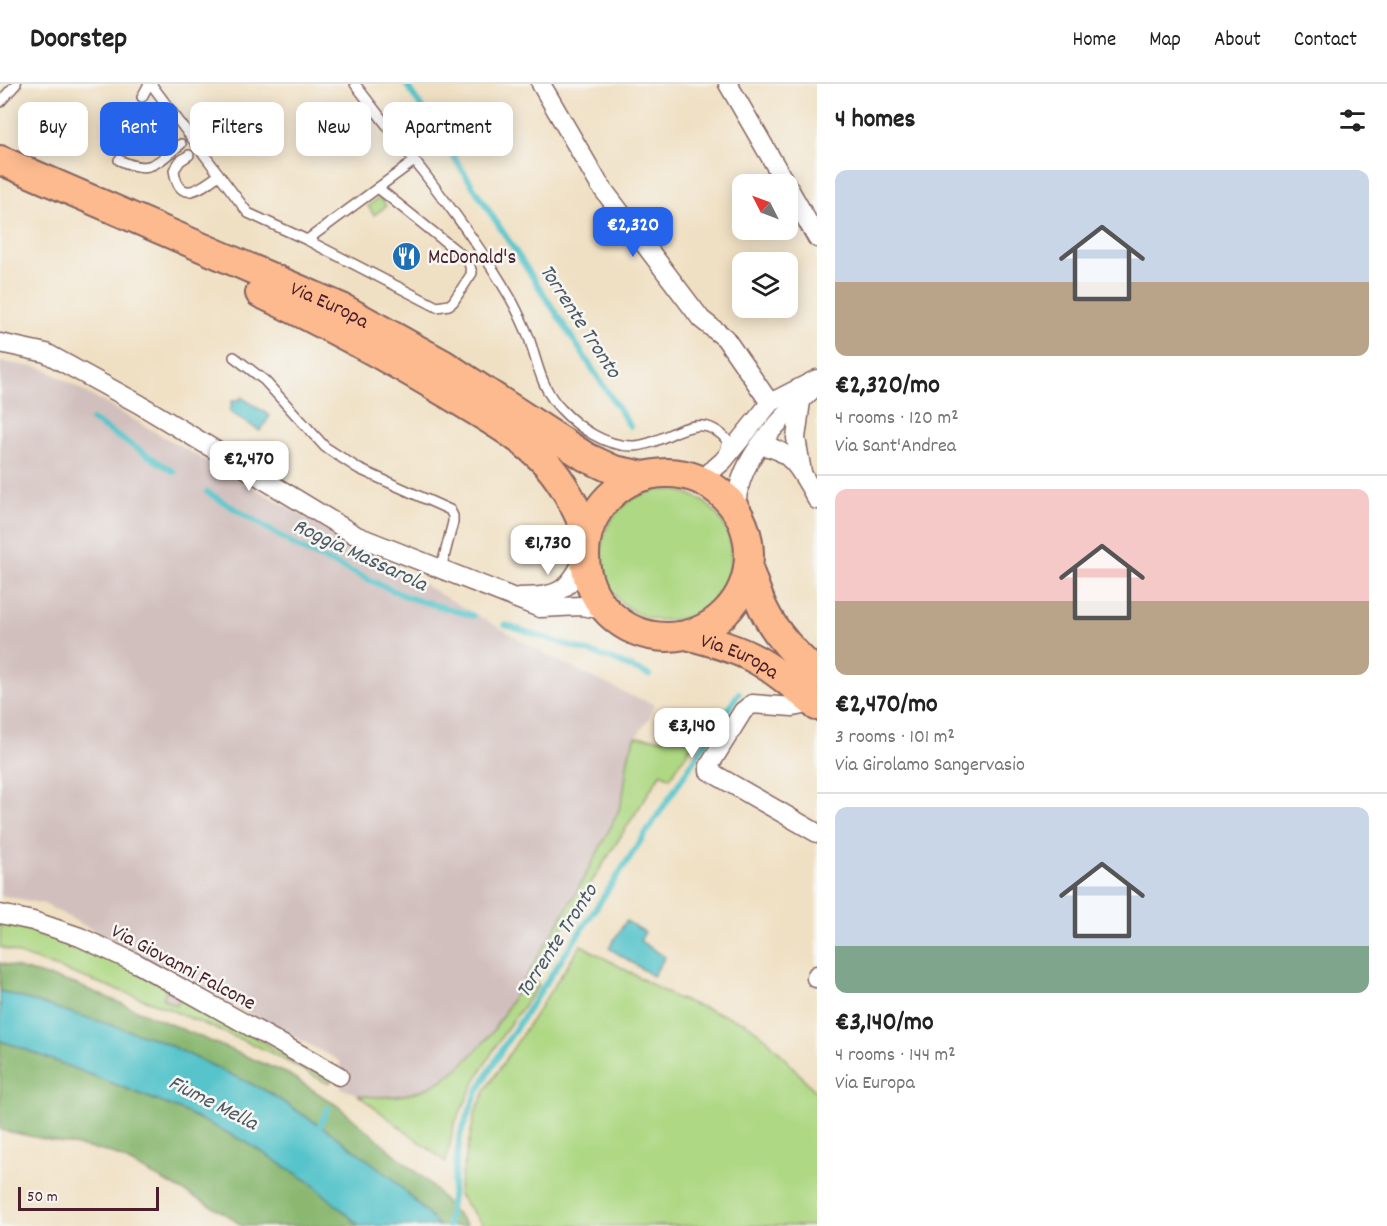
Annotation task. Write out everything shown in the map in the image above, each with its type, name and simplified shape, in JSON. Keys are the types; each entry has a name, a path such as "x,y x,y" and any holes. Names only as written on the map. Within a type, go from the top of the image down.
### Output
{"main road":[{"name":"Via Europa","path":"4,163 342,308 443,364 586,457 614,470 644,476 673,473 701,480 721,493 736,511 748,538 748,568 744,583 728,611 709,626 687,635 672,638 642,634 628,629 605,610 594,595 587,578 586,546 592,520 608,497 619,488 644,476"},
{"name":"Via Europa","path":"4,163 401,366 494,423 527,446 563,483 586,546"},
{"name":"Via Europa","path":"748,568 762,607 774,627 817,674"},
{"name":"Via Europa","path":"687,635 720,644 752,657 786,680 815,704"}],"street":[{"path":"541,84 599,184 701,319 725,338 770,403"},
{"path":"728,84 780,174"},
{"path":"798,205 817,238"},
{"path":"0,343 46,353 139,404 357,536 540,608 581,606 605,610"},
{"path":"701,480 723,460 770,403 817,379"},
{"path":"736,511 736,494 749,460 817,385"},
{"path":"801,401 796,438 802,474"},
{"path":"760,446 773,446 783,451 802,474 817,500"},
{"path":"514,597 557,593 574,579 586,546"},
{"path":"815,704 793,707 752,704 743,711 709,766 709,771 817,833"},
{"name":"Via Giovanni Falcone","path":"0,914 33,921 80,937 138,964 339,1076"}],"lane":[{"path":"0,102 16,84"},
{"path":"142,97 150,84 248,213 307,240 432,304 442,307 449,305 472,273 468,260 378,188"},
{"path":"354,84 475,241 508,293 528,337 549,394 561,410 599,438 617,445 634,446 687,427 697,425 708,427 721,433 728,441 723,460"},
{"path":"119,160 135,167 151,167 181,144"},
{"path":"189,155 180,161 174,170 180,187 194,192 219,175"},
{"path":"307,240 413,162"},
{"path":"234,357 264,380 325,447 359,469 450,510 453,522 441,569"}],"shaded area":[{"path":"0,362 43,368 556,660 654,704 650,716 631,745 627,760 623,801 604,842 574,895 493,1031 475,1053 437,1084 406,1096 379,1098 358,1095 341,1088 340,1061 44,904 0,895"},
{"path":"166,990 180,996 177,1005 163,999"}],"green space":[{"path":"380,197 386,206 374,215 368,206"},
{"path":"666,490 691,495 712,509 726,530 731,555 726,580 712,601 691,615 666,620 641,615 620,601 606,580 601,555 606,530 620,509 641,495"},
{"path":"636,737 695,741 670,778 661,773 530,979 539,985 505,1031 478,1076 454,1125 446,1162 358,1095 400,1096 435,1084 465,1062 493,1031 574,896 618,812 629,755"},
{"path":"0,923 37,931 121,962 332,1081 327,1083 266,1050 154,1003 0,947","holes":["166,990 180,996 177,1005 163,999"]},
{"path":"581,945 676,998 746,1023 767,1039 817,1093 817,1226 484,1226 458,1194 475,1113 486,1089"},
{"path":"0,963 75,984 288,1074 338,1106 428,1182 467,1226 439,1226 392,1178 330,1132 266,1091 156,1039 0,991"},
{"path":"0,1041 181,1110 246,1142 310,1182 360,1226 242,1226 226,1214 112,1153 0,1130"}],"water":[{"path":"241,397 270,416 260,431 230,412 232,401 239,400"},
{"path":"626,921 645,932 640,941 665,957 653,976 609,948"},
{"name":"Fiume Mella","path":"0,991 156,1039 266,1091 330,1132 392,1178 439,1226 360,1226 310,1182 246,1142 181,1110 0,1041"}],"waterway":[{"name":"Torrente Tronto","path":"406,84 630,426"},
{"name":"Roggia Massarola","path":"92,420 174,472"},
{"name":"Roggia Massarola","path":"207,492 300,548 407,597 473,616"},
{"name":"Roggia Massarola","path":"505,625 611,659 649,675"},
{"name":"Torrente Tronto","path":"448,1226 460,1135 477,1092 504,1046 739,693"},
{"path":"317,1132 328,1108"}],"place":[{"name":"McDonald's","path":"407,256"}]}
